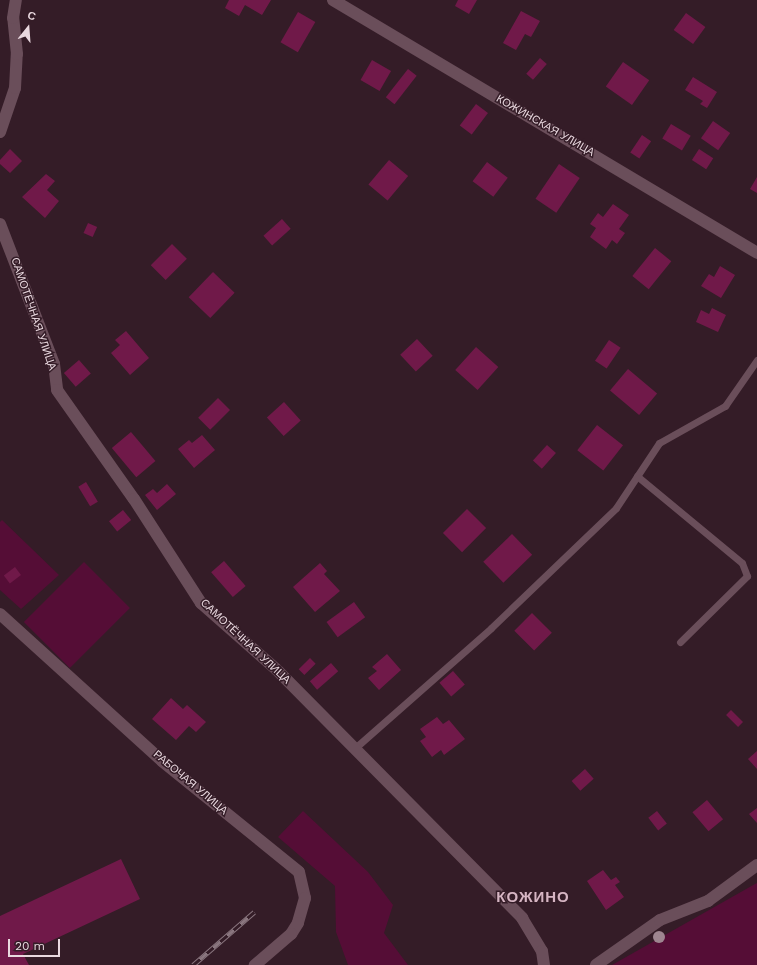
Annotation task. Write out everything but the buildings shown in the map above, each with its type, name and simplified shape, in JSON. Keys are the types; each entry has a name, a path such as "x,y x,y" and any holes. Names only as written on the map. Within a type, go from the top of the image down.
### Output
{"street":[{"path":"0,132 15,88 17,54 13,18 16,0"},
{"name":"КОЖИНСКАЯ УЛИЦА","path":"333,0 757,253"},
{"name":"САМОТЁЧНАЯ УЛИЦА","path":"0,224 54,364 57,390 134,499 201,603 277,670 522,918 542,951 544,965"},
{"name":"РАБОЧАЯ УЛИЦА","path":"0,614 162,761 299,872 305,898 298,923 292,934 255,965"},
{"path":"596,965 660,920 708,900 757,865"}],"lane":[{"path":"355,748 490,628 610,514 659,444 725,406 757,360"},
{"path":"638,476 742,563 747,576 680,642"}],"shaded area":[{"path":"2,520 59,575 21,609 0,590 0,522"},
{"path":"84,562 130,608 70,668 24,622"},
{"path":"303,811 368,872 393,905 384,933 408,965 348,965 336,932 335,886 278,837"},
{"path":"757,883 757,965 612,965 755,884"}],"railway":[{"path":"193,965 254,912"}],"district":[{"name":"КОЖИНО","path":"533,898"}]}
